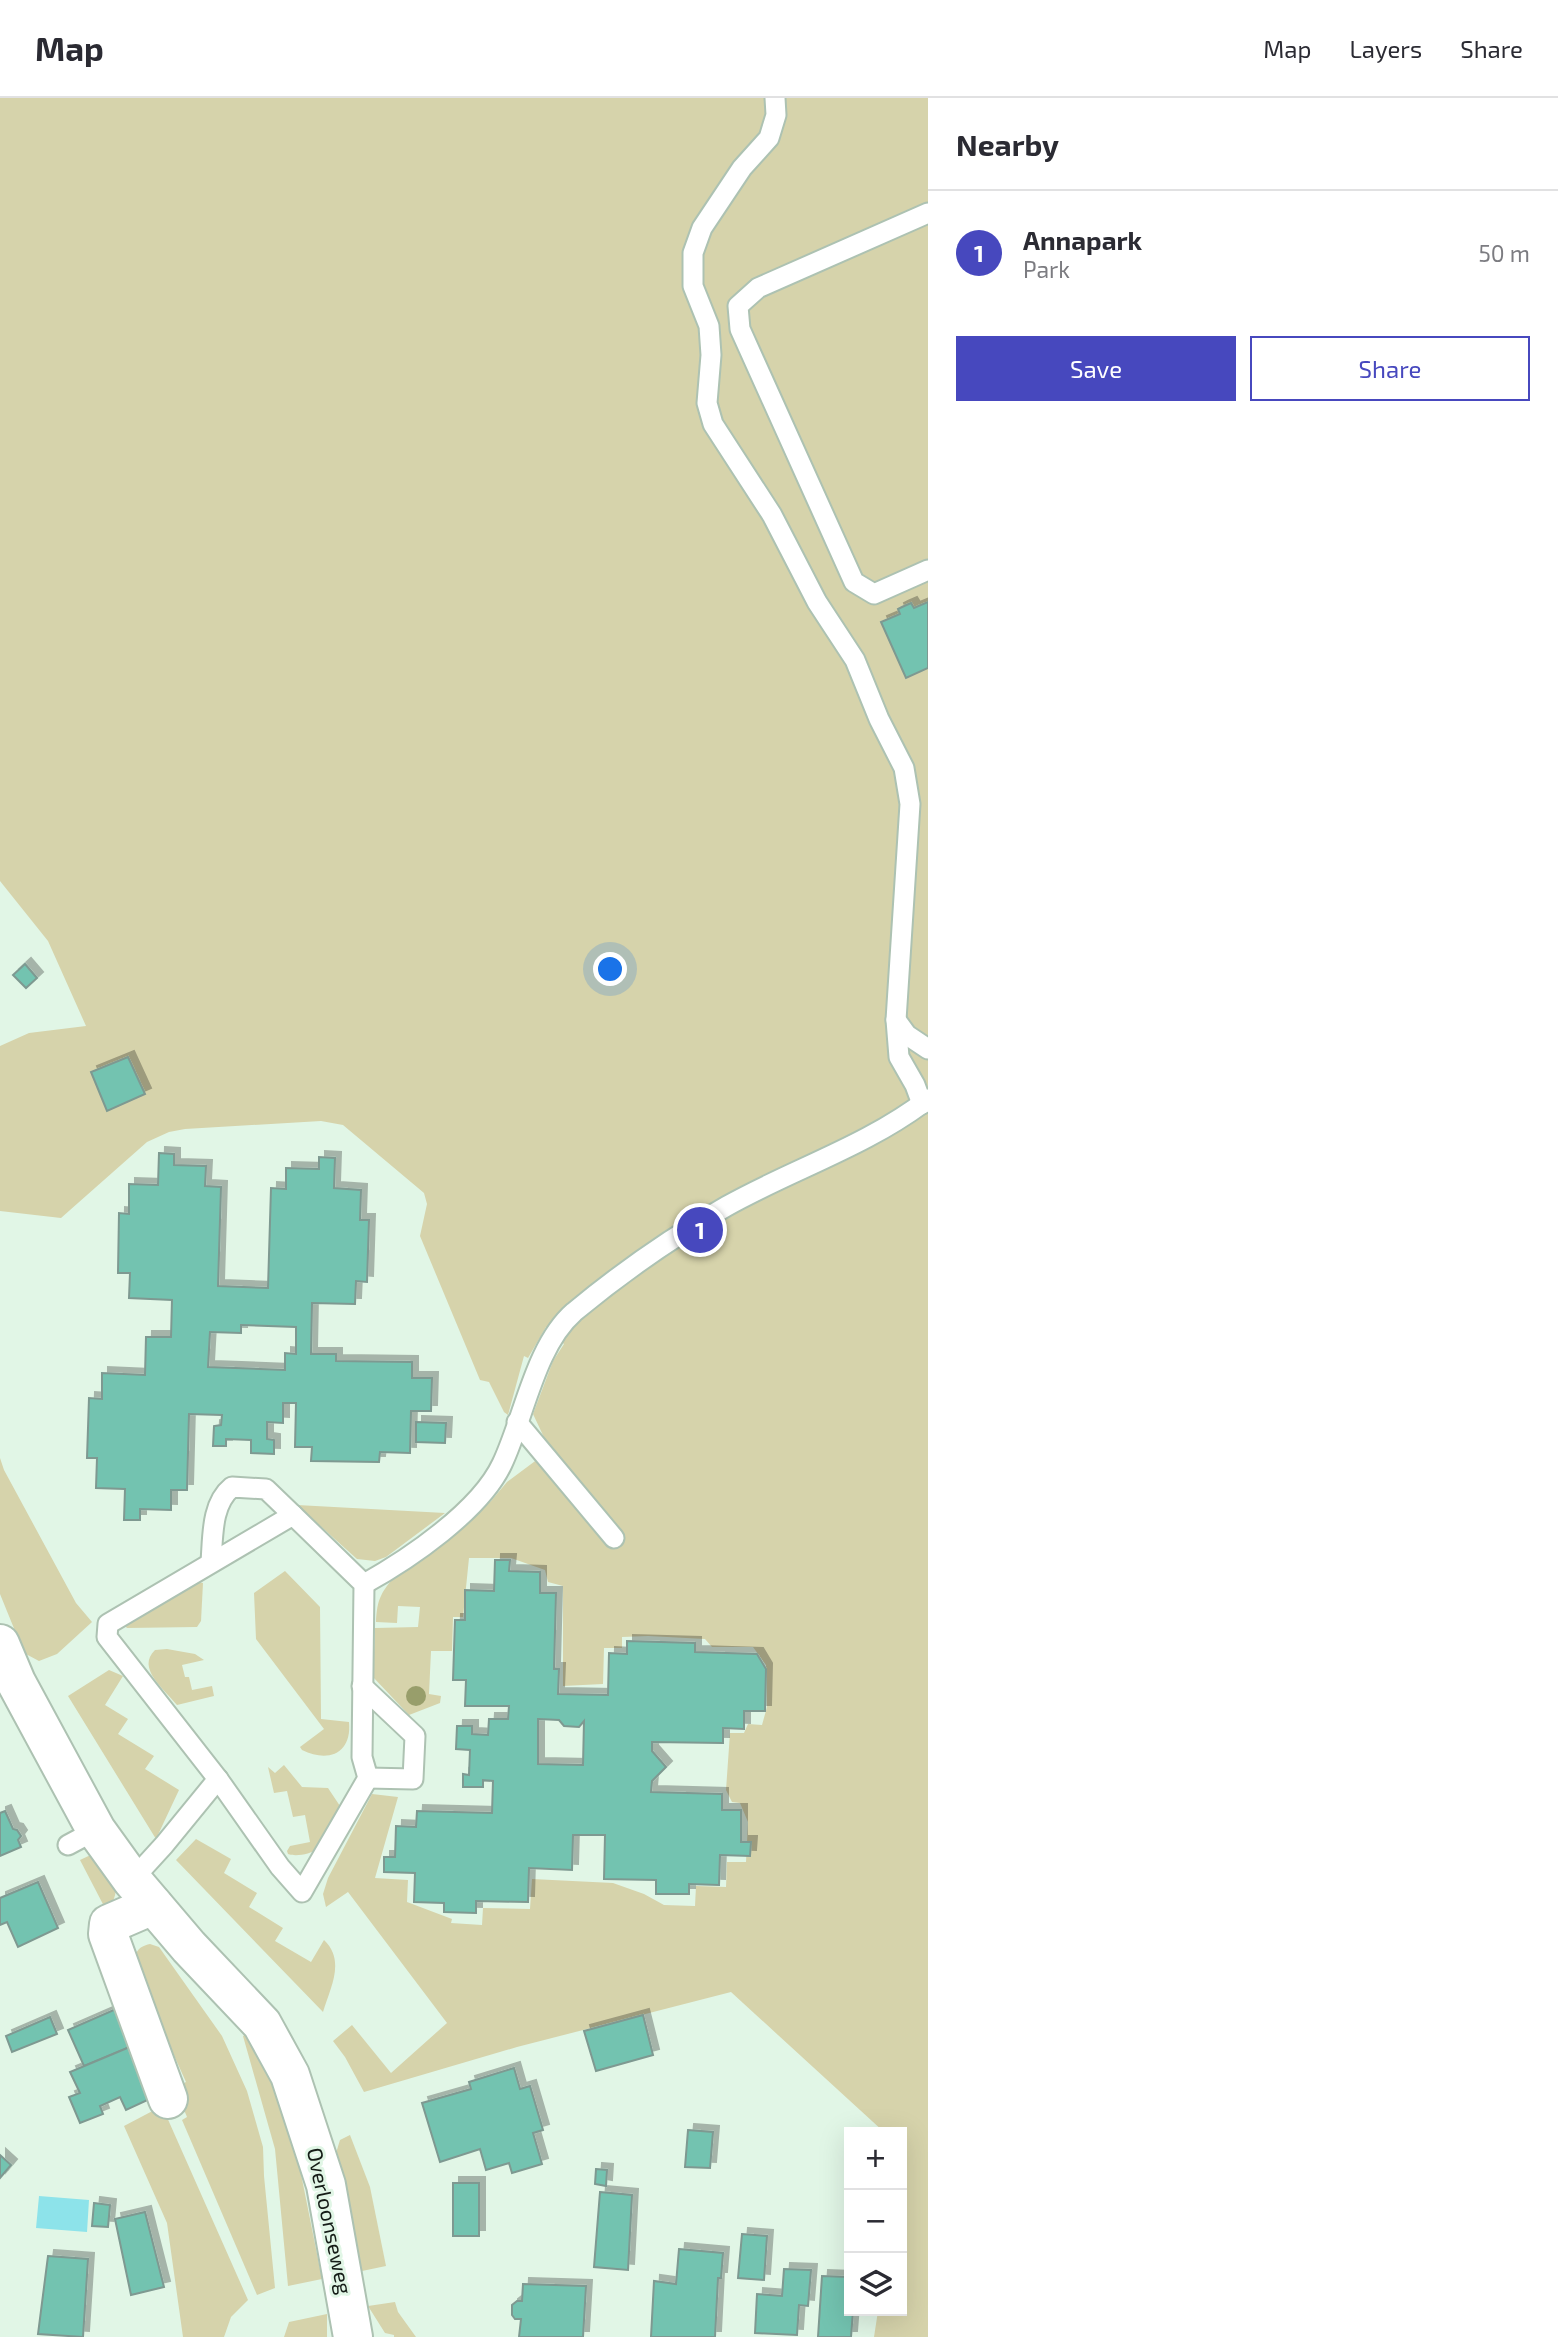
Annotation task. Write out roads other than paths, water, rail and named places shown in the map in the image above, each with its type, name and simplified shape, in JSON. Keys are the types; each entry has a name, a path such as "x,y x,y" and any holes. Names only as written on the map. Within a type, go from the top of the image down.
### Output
{"street":[{"name":"Overloonseweg","path":"0,1644 82,1838 143,1892 211,1972 262,2024 290,2075 326,2185 352,2337"},
{"path":"143,1892 109,1924 108,1934 168,2099"}],"lane":[{"path":"364,1584 387,1571 478,1500 501,1466 552,1338 572,1314 640,1262 725,1207 852,1146 925,1101 899,1056 896,1020 910,804 904,768 879,719 855,660 817,602 772,515 713,424 707,403 711,355 709,326 693,286 693,253 702,228 742,168 769,138 776,115 775,98"},
{"path":"928,213 758,288 738,306 740,328 854,582 874,594 928,570"},
{"path":"896,1020 907,1035 928,1049"},
{"path":"517,1422 614,1538"},
{"path":"211,1562 214,1523 222,1495 232,1487 266,1489 293,1515 364,1584 362,1757 368,1778 302,1892 280,1867 218,1779 107,1637 108,1624 293,1515"},
{"path":"362,1686 415,1736 413,1779 368,1778"},
{"path":"143,1892 164,1845 218,1779"}],"water":[{"path":"39,2196 89,2200 87,2232 36,2228"}],"place":[{"name":"Annapark","path":"700,1230"}]}
